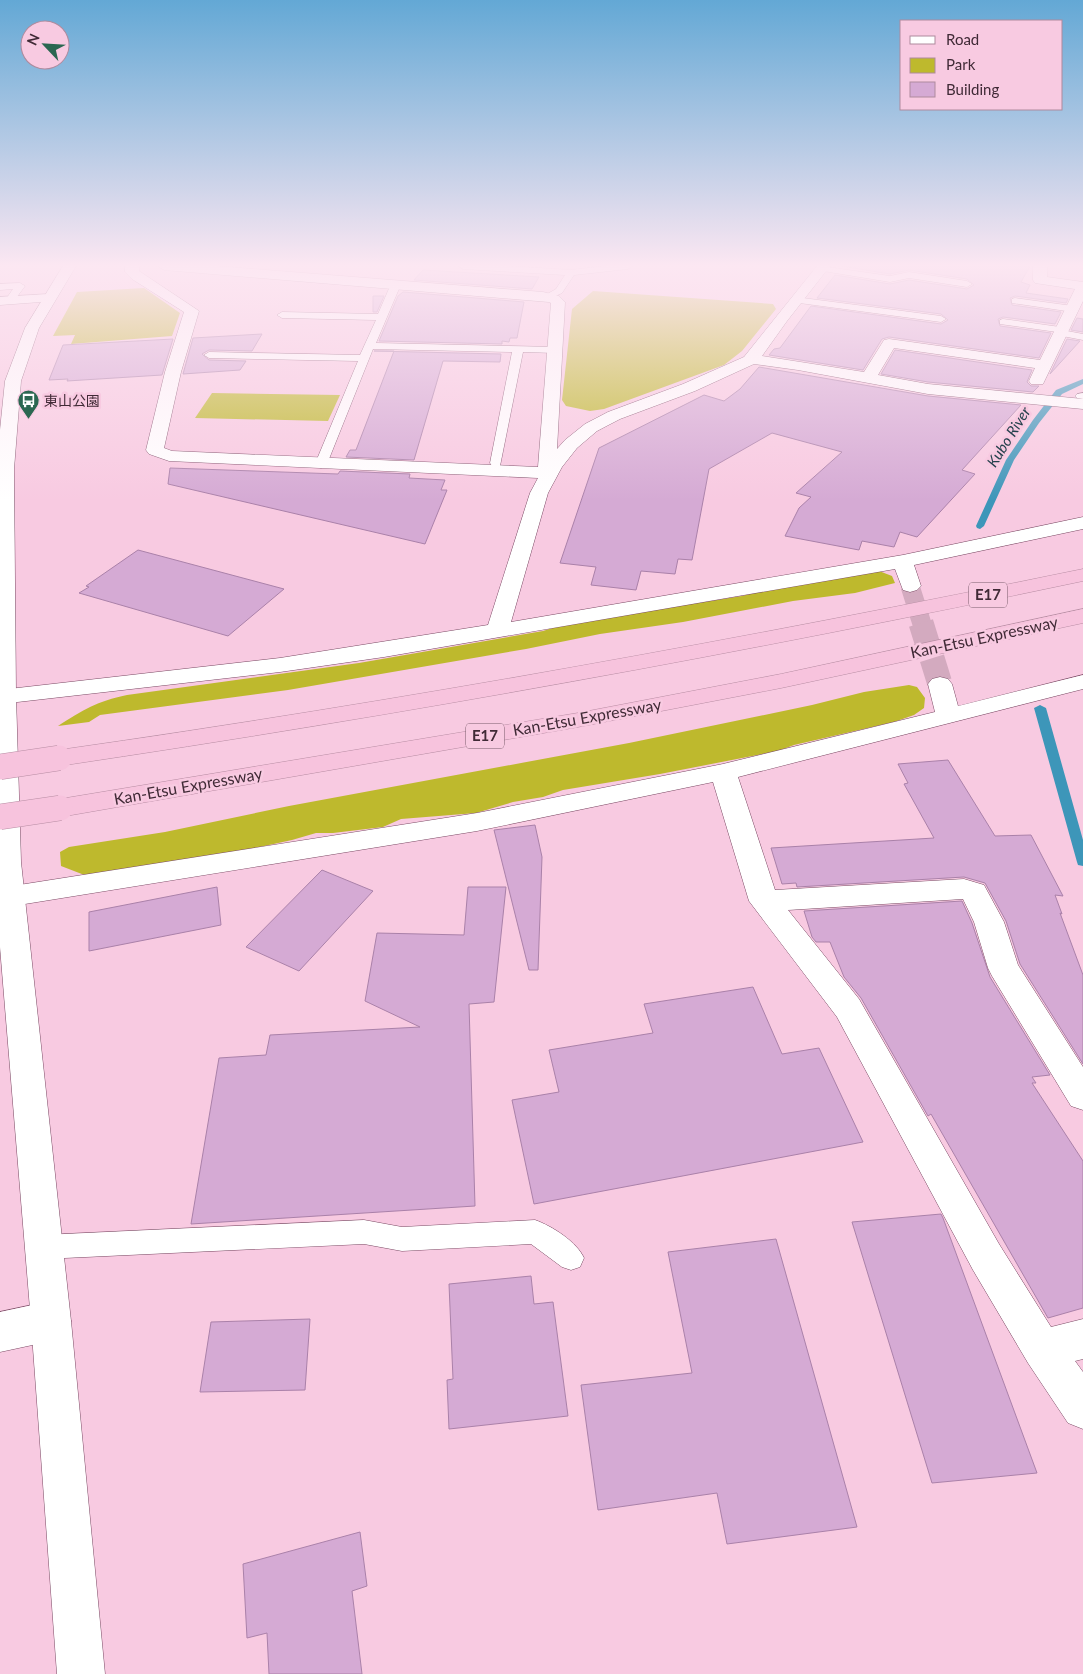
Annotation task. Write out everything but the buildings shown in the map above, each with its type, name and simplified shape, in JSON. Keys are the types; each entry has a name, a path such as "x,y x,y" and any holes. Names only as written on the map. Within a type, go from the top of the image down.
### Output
{"highway":[{"name":"E17","path":"0,767 200,738 568,676 892,616 1083,575"},
{"name":"Kan-Etsu Expressway","path":"0,817 578,720 781,680 1083,616"}],"street":[{"path":"24,344 6,382 2,469 2,696 7,862 6,897 51,1321 81,1674"},
{"path":"182,344 173,372 155,450 169,456 547,473 587,429 603,419 708,380 750,359 761,344"},
{"path":"498,630 539,493 547,473 556,344"},
{"path":"869,377 888,344"},
{"path":"897,344 1045,365"},
{"path":"1027,400 1056,344"},
{"path":"750,359 798,364 928,389 1065,403 1082,399"},
{"path":"2,696 280,665 384,650 903,561 1083,523"},
{"path":"903,561 910,586"},
{"path":"6,897 477,822 723,772 1083,682"},
{"path":"940,684 948,716"},
{"path":"723,772 764,901 848,1008 986,1257 1042,1349 1083,1408"},
{"path":"764,901 964,889 974,892 989,922 1003,968 1083,1096"},
{"path":"0,1332 51,1321"},
{"path":"1042,1349 1083,1339"}],"lane":[{"path":"320,464 369,346 556,350"},
{"path":"496,463 518,349"},
{"path":"209,355 364,358"},
{"path":"43,1248 364,1232 402,1239 535,1232 571,1258"}],"green space":[{"path":"568,344 748,344 724,365 604,409 590,411 566,406 562,400"},
{"path":"212,393 340,395 328,421 195,418"},
{"path":"879,571 892,576 895,583 855,593 793,601 683,622 600,634 526,649 288,690 100,715 89,722 58,726 91,707 107,700 127,695 359,663 543,631 568,623 742,596 780,586"},
{"path":"909,685 917,687 925,698 924,708 914,715 894,722 794,745 778,751 660,774 563,790 543,797 513,802 476,813 401,819 383,827 333,833 316,833 223,855 87,876 61,866 60,852 69,847 165,832 289,806 629,743 812,705 864,692"}],"waterway":[{"name":"Kubo River","path":"980,526 1010,460 1036,422 1059,392 1083,381"},
{"path":"1040,708 1083,862"}],"tunnel":[{"path":"910,586 922,624"},
{"path":"921,623 940,684"}],"place":[{"name":"東山公園","path":"28,420"}]}
